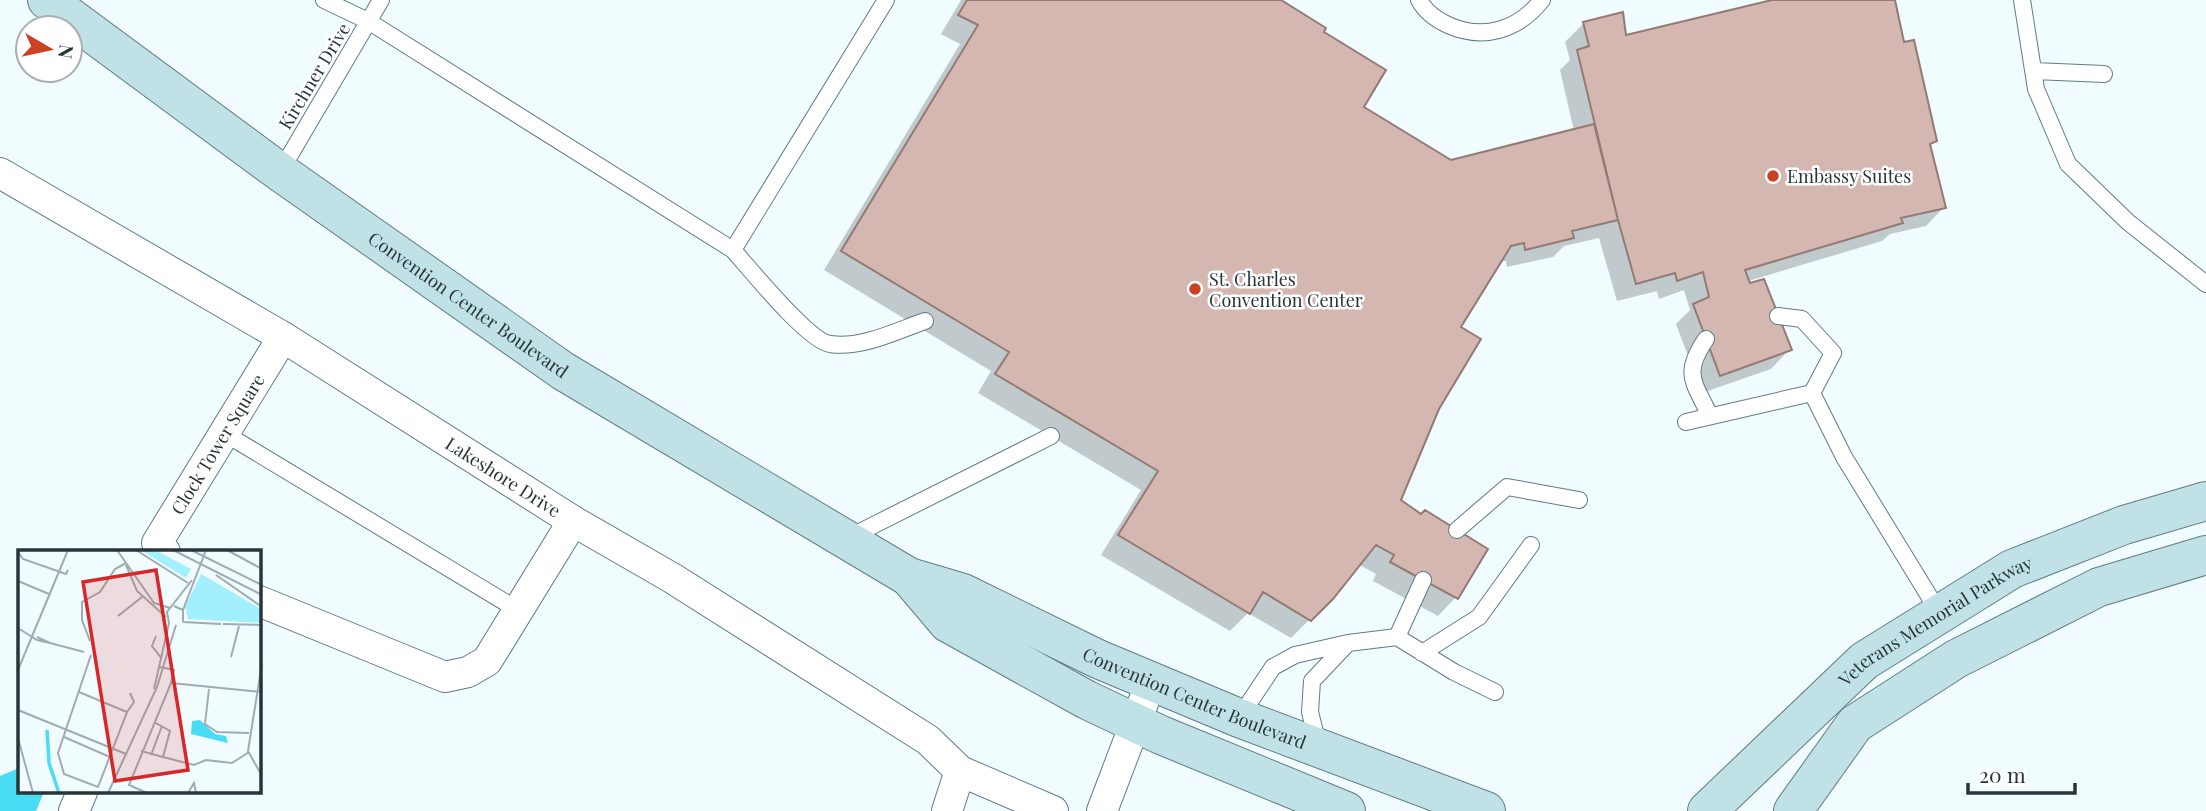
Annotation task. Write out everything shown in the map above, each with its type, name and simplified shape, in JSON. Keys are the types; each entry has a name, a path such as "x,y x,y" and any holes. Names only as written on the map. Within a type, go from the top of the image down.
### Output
{"street":[{"name":"Convention Center Boulevard","path":"47,0 280,172 563,371 909,578 963,593 1151,682 1486,811"},
{"name":"Lakeshore Drive","path":"0,173 283,337 573,522 672,578 928,740 960,771"},
{"name":"Clock Tower Square","path":"163,550 158,543 283,337"},
{"name":"Veterans Memorial Parkway","path":"1707,811 1864,661 2012,569 2124,525 2206,501"},
{"path":"261,602 444,677 468,672 487,661 573,522"},
{"path":"1793,811 1855,724 1956,659 2099,587 2206,555"},
{"name":"Convention Center Boulevard","path":"909,578 948,623 1087,700 1346,811"},
{"path":"1102,811 1151,682"},
{"path":"947,811 960,771 1053,811"},
{"path":"74,811 81,794"}],"lane":[{"path":"324,0 368,21 733,250 803,326 828,344 860,343 925,321"},
{"name":"Kirchner Drive","path":"280,172 381,0"},
{"path":"733,250 886,0"},
{"path":"1419,0 1440,21 1462,31 1486,33 1511,27 1531,14 1542,0"},
{"path":"2022,0 2036,89 2068,164 2128,222 2206,284"},
{"path":"2034,71 2104,74"},
{"path":"1686,422 1812,393 1833,353 1802,320 1778,316"},
{"path":"1706,339 1695,356 1691,376 1710,416"},
{"path":"1812,393 1844,457 1940,614"},
{"path":"225,433 518,610"},
{"path":"845,539 1051,436"},
{"path":"1457,530 1507,487 1579,500"},
{"path":"1422,653 1479,617 1531,545"},
{"path":"1397,638 1423,580"},
{"path":"1239,718 1273,667 1295,655 1348,643 1397,638 1495,692"},
{"path":"1319,746 1310,712 1312,681 1348,643"}],"water":[{"path":"18,768 18,794 43,794 36,811 0,811 0,776"}],"building":[{"name":"St. Charles Convention Center","path":"967,0 1281,0 1326,28 1324,32 1386,70 1364,107 1451,160 1594,124 1618,220 1572,231 1574,238 1525,250 1524,243 1511,246 1461,327 1481,339 1439,409 1401,500 1421,514 1425,510 1488,549 1458,599 1390,562 1394,555 1376,545 1333,599 1311,621 1263,592 1250,614 1118,535 1158,471 995,374 1009,352 841,251 978,25 958,15"},
{"name":"Embassy Suites","path":"1772,0 1895,0 1904,42 1914,40 1937,141 1930,144 1946,208 1901,218 1903,223 1745,270 1750,283 1764,279 1792,350 1720,376 1693,304 1709,297 1703,272 1677,281 1675,273 1636,284 1577,50 1589,46 1583,22 1623,12 1626,35"}],"place":[{"name":"Embassy Suites","path":"1773,176"},
{"name":"St. Charles Convention Center","path":"1195,289"}]}
